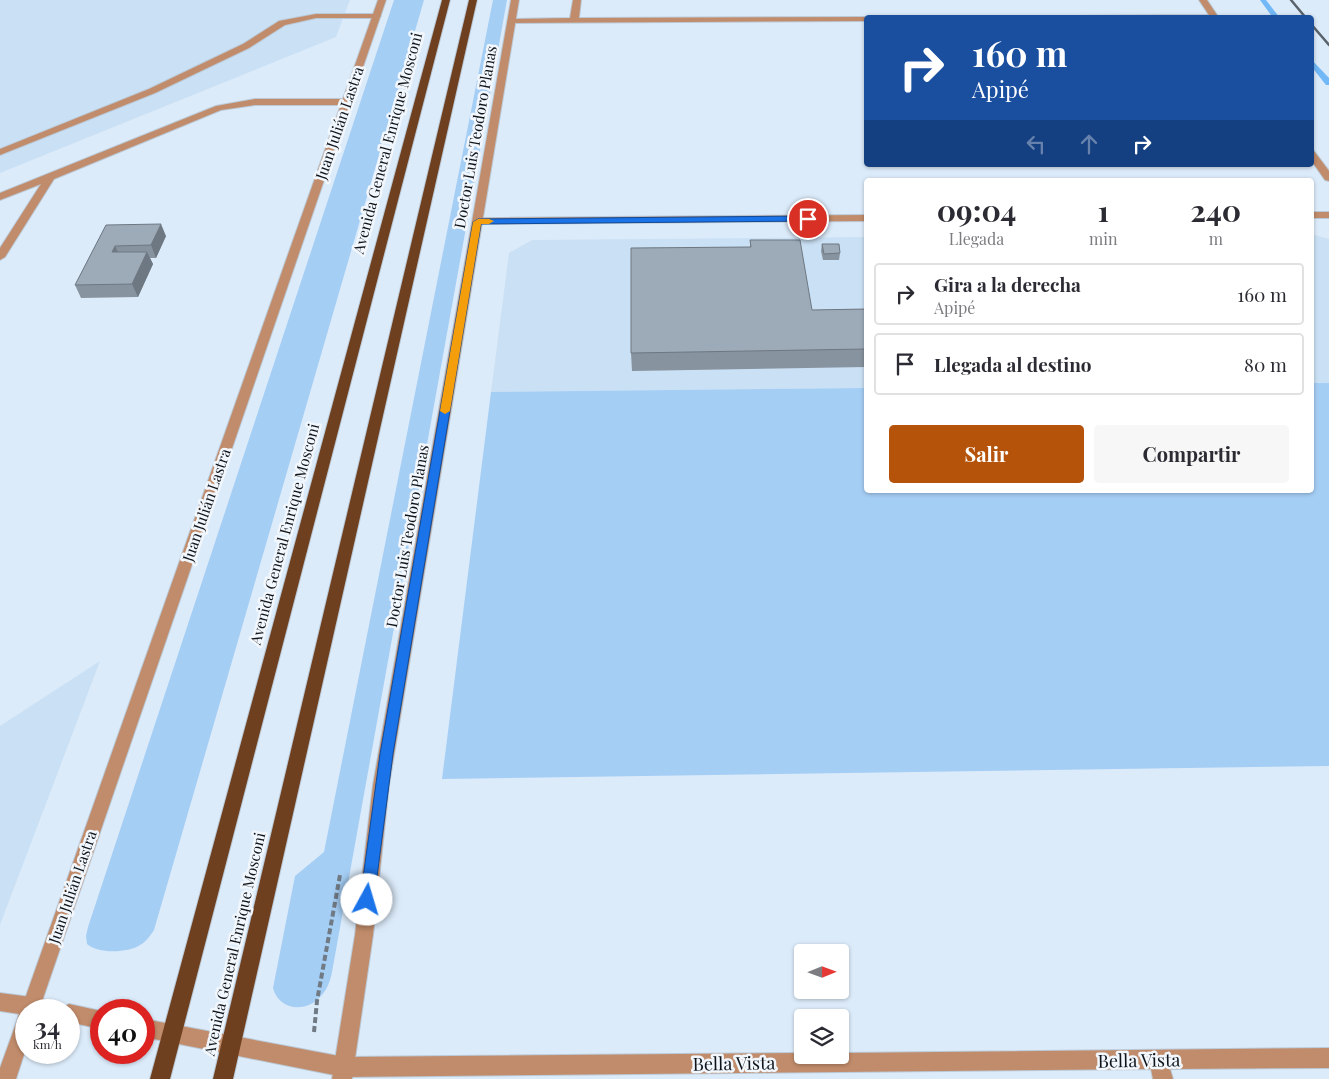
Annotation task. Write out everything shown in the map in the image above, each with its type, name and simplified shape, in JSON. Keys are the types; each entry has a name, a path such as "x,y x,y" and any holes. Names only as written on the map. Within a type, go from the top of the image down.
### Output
{"highway":[{"name":"Avenida General Enrique Mosconi","path":"160,1079 446,0"},
{"name":"Avenida General Enrique Mosconi","path":"224,1079 473,0"}],"street":[{"name":"Juan Julián Lastra","path":"34,999 382,0"},
{"name":"Doctor Luis Teodoro Planas","path":"343,1073 362,945 381,784 516,0"},
{"path":"574,20 577,0"},
{"path":"1203,0 1214,15"},
{"path":"0,152 152,91 246,46 282,23 316,16 377,16"},
{"path":"512,21 864,19"},
{"path":"0,197 201,114 228,105 255,102 347,102"},
{"path":"1314,157 1329,178"},
{"path":"0,257 50,177"},
{"path":"1314,215 1329,215"},
{"path":"478,222 864,218"},
{"path":"0,1002 15,1007"},
{"name":"Bella Vista","path":"155,1030 231,1045 343,1073 1329,1058"},
{"name":"Juan Julián Lastra","path":"6,1079 15,1053"},
{"path":"1158,1060 1163,1079"}],"shaded area":[{"path":"0,0 350,0 336,37 0,173"},
{"path":"394,0 424,0 154,930 144,942 135,948 121,951 98,950 87,944 88,927"},
{"path":"493,0 507,0 332,972 327,987 317,1000 304,1006 291,1006 280,1000 273,988 295,876 324,852"},
{"path":"1314,235 1329,239 1329,383 1314,383"},
{"path":"864,237 864,388 491,392 509,253 532,240"},
{"path":"1314,383 1329,383 1329,766 442,779 491,392 864,388 864,493 1314,493"},
{"path":"100,661 0,925 0,726"}],"building":[{"path":"161,224 151,245 115,246 112,252 147,252 132,284 75,285 106,225"},
{"path":"750,240 800,240 812,310 864,309 864,349 631,353 631,248 751,247"},
{"path":"822,244 839,244 840,253 824,254"}],"waterway":[{"path":"1263,0 1275,15"},
{"path":"1314,65 1329,83"}],"railway":[{"path":"1291,0 1304,15"},
{"path":"1314,28 1329,45"}],"slow traffic":[{"path":"445,411 478,222 489,221"}],"route":[{"path":"367,900 381,784 478,222 808,219"}]}
